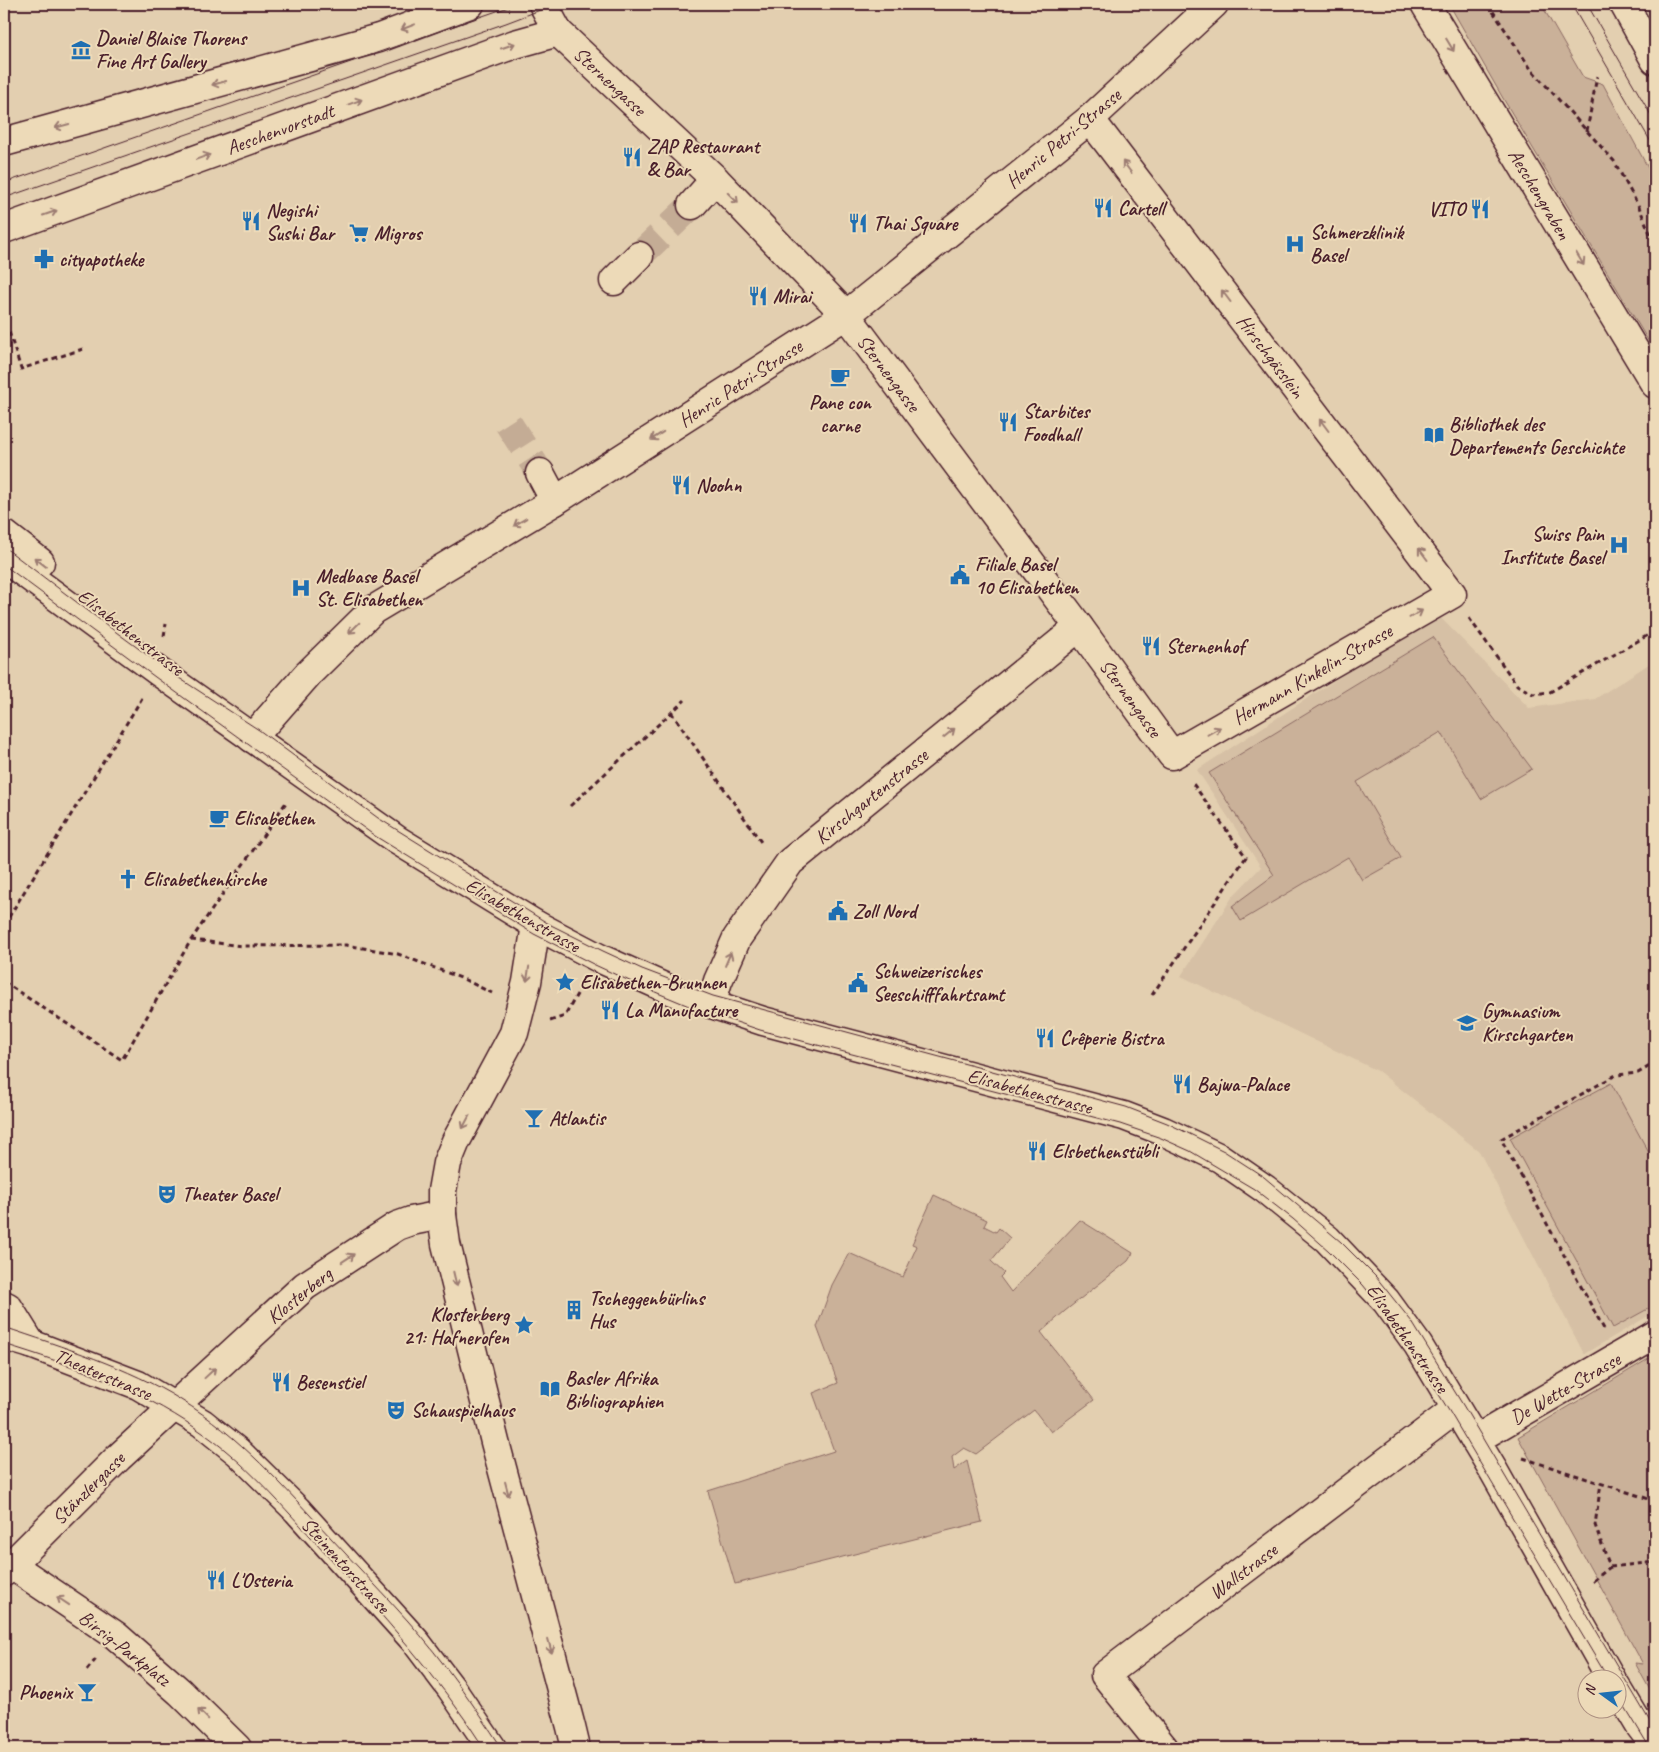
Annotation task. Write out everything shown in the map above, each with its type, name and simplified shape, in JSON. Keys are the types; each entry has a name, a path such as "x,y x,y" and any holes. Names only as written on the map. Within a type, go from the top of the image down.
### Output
{"street":[{"path":"4,142 379,38 470,4"},
{"name":"Sternengasse","path":"543,4 558,32 714,179 846,315 1172,755"},
{"name":"Henric Petri-Strasse","path":"252,738 308,674 372,610 555,501 846,315 1090,118 1214,4"},
{"name":"Aeschengraben","path":"1425,4 1655,384"},
{"path":"1624,4 1655,60"},
{"name":"Aeschenvorstadt","path":"4,228 514,44 558,32"},
{"name":"Hirschgässlein","path":"1090,118 1452,594"},
{"path":"692,205 714,179"},
{"path":"614,280 639,256"},
{"path":"540,473 555,501"},
{"name":"Elisabethenstrasse","path":"4,534 161,651 252,738"},
{"name":"Elisabethenstrasse","path":"4,558 159,672 397,840 536,925 599,958 657,984 778,1026 1124,1116 1163,1131 1220,1158 1265,1188 1327,1239 1361,1273 1386,1301 1418,1345 1492,1468 1606,1670"},
{"name":"Hermann Kinkelin-Strasse","path":"1172,755 1452,594"},
{"name":"Kirschgartenstrasse","path":"711,1004 718,981 737,938 790,862 1079,627"},
{"path":"536,925 527,982 514,1033 456,1141 447,1163 442,1191 442,1215 451,1263 495,1442 576,1748"},
{"name":"Klosterberg","path":"175,1406 304,1286 397,1226 411,1221 442,1215"},
{"name":"Theaterstrasse","path":"4,1305 8,1307 31,1344"},
{"name":"De Wette-Strasse","path":"1475,1440 1655,1335"},
{"name":"Theaterstrasse","path":"4,1336 31,1344 138,1385 175,1406"},
{"name":"Stänzlergasse","path":"6,1566 175,1406"},
{"name":"Steinentorstrasse","path":"175,1406 202,1423 238,1452 297,1510 416,1642 451,1688 492,1748"},
{"name":"Wallstrasse","path":"1164,1748 1105,1675 1456,1409"},
{"name":"Birsig-Parkplatz","path":"6,1566 115,1635 180,1692 237,1748"},
{"path":"1626,1704 1646,1740"}],"path":[{"path":"1488,4 1531,69 1614,161 1655,245"},
{"path":"1587,131 1596,76"},
{"path":"9,332 21,370 83,348"},
{"path":"1452,594 1517,685 1533,694 1550,692 1655,631"},
{"path":"4,925 159,672"},
{"path":"570,806 685,700"},
{"path":"671,712 782,873"},
{"path":"1152,995 1246,857 1172,755"},
{"path":"4,982 122,1060 191,940 300,783 304,774"},
{"path":"191,940 243,946 346,946 398,954 461,978 490,992"},
{"path":"565,1016 578,990"},
{"path":"1618,1356 1501,1139 1616,1075 1638,1074 1655,1063"},
{"path":"1492,1468 1516,1456 1655,1501"},
{"path":"1601,1483 1595,1525 1610,1567"},
{"path":"1568,1603 1610,1567 1655,1562"}],"shaded area":[{"path":"1449,4 1541,4 1583,77 1603,84 1655,181 1655,352 1504,100"},
{"name":"Gymnasium Kirschgarten","path":"1437,614 1529,708 1595,699 1655,660 1655,1312 1584,1354 1479,1151 1378,1071 1181,976 1233,896 1261,867 1197,770"},
{"path":"1433,637 1532,769 1481,799 1441,732 1357,782 1401,858 1362,880 1348,857 1241,921 1232,906 1274,875 1209,773"},
{"path":"1611,1083 1655,1164 1655,1305 1613,1328 1510,1138"},
{"path":"934,1195 987,1220 984,1226 996,1232 999,1228 1010,1238 991,1261 1004,1273 1000,1277 1011,1292 1080,1220 1133,1253 1128,1261 1041,1332 1094,1400 1051,1432 1034,1410 976,1454 964,1448 952,1457 954,1470 967,1461 982,1522 735,1584 708,1491 834,1451 813,1393 838,1383 817,1327 832,1285 849,1253 903,1277 917,1246 912,1244"},
{"path":"1655,1355 1655,1699 1635,1663 1643,1664 1518,1437"}],"tunnel":[{"path":"639,256 692,205"},
{"path":"508,423 540,473"}],"tram line":[{"path":"4,183 517,4"},
{"path":"4,198 556,4"},
{"path":"1571,4 1655,149"},
{"path":"1587,4 1655,122"},
{"path":"4,547 176,676 259,730 378,818 549,924 642,969 713,996 1126,1107 1167,1123 1224,1151 1264,1177 1341,1242 1376,1277 1412,1322 1655,1730"},
{"path":"4,565 375,836 534,934 595,965 689,1006 760,1030 1120,1124 1161,1138 1190,1151 1254,1189 1293,1219 1329,1251 1363,1285 1399,1330 1603,1670"},
{"path":"4,1327 95,1359 139,1377 181,1400 222,1429 279,1482 408,1621 457,1683 502,1748"},
{"path":"4,1344 79,1369 151,1401 197,1429 231,1455 278,1501 387,1621 428,1670 484,1748"},
{"path":"1626,1708 1650,1748"}],"place":[{"name":"Daniel Blaise Thorens Fine Art Gallery","path":"81,50"},
{"name":"ZAP Restaurant & Bar","path":"632,157"},
{"name":"Cartell","path":"1103,208"},
{"name":"VITO","path":"1480,209"},
{"name":"Negishi Sushi Bar","path":"251,221"},
{"name":"Thai Square","path":"858,223"},
{"name":"Migros","path":"359,233"},
{"name":"Schmerzklinik Basel","path":"1295,244"},
{"name":"cityapotheke","path":"44,259"},
{"name":"Mirai","path":"758,296"},
{"name":"Pane con carne","path":"840,377"},
{"name":"Starbites Foodhall","path":"1008,422"},
{"name":"Bibliothek des Departements Geschichte","path":"1434,435"},
{"name":"Noohn","path":"681,485"},
{"name":"Swiss Pain Institute Basel","path":"1619,545"},
{"name":"Filiale Basel 10 Elisabethen","path":"960,575"},
{"name":"Medbase Basel St. Elisabethen","path":"301,588"},
{"name":"Sternenhof","path":"1151,646"},
{"name":"Elisabethen","path":"219,818"},
{"name":"Elisabethenkirche","path":"128,879"},
{"name":"Zoll Nord","path":"838,911"},
{"name":"Elisabethen-Brunnen","path":"565,982"},
{"name":"Schweizerisches Seeschifffahrtsamt","path":"858,983"},
{"name":"La Manufacture","path":"610,1010"},
{"name":"Gymnasium Kirschgarten","path":"1467,1023"},
{"name":"Crêperie Bistra","path":"1045,1038"},
{"name":"Bajwa-Palace","path":"1182,1084"},
{"name":"Atlantis","path":"534,1118"},
{"name":"Elsbethenstübli","path":"1037,1151"},
{"name":"Theater Basel","path":"167,1194"},
{"name":"Tscheggenbürlins Hus","path":"574,1310"},
{"name":"Klosterberg 21: Hafnerofen","path":"524,1325"},
{"name":"Besenstiel","path":"281,1382"},
{"name":"Basler Afrika Bibliographien","path":"550,1389"},
{"name":"Schauspielhaus","path":"396,1410"},
{"name":"L'Osteria","path":"216,1580"},
{"name":"Phoenix","path":"87,1692"}]}
